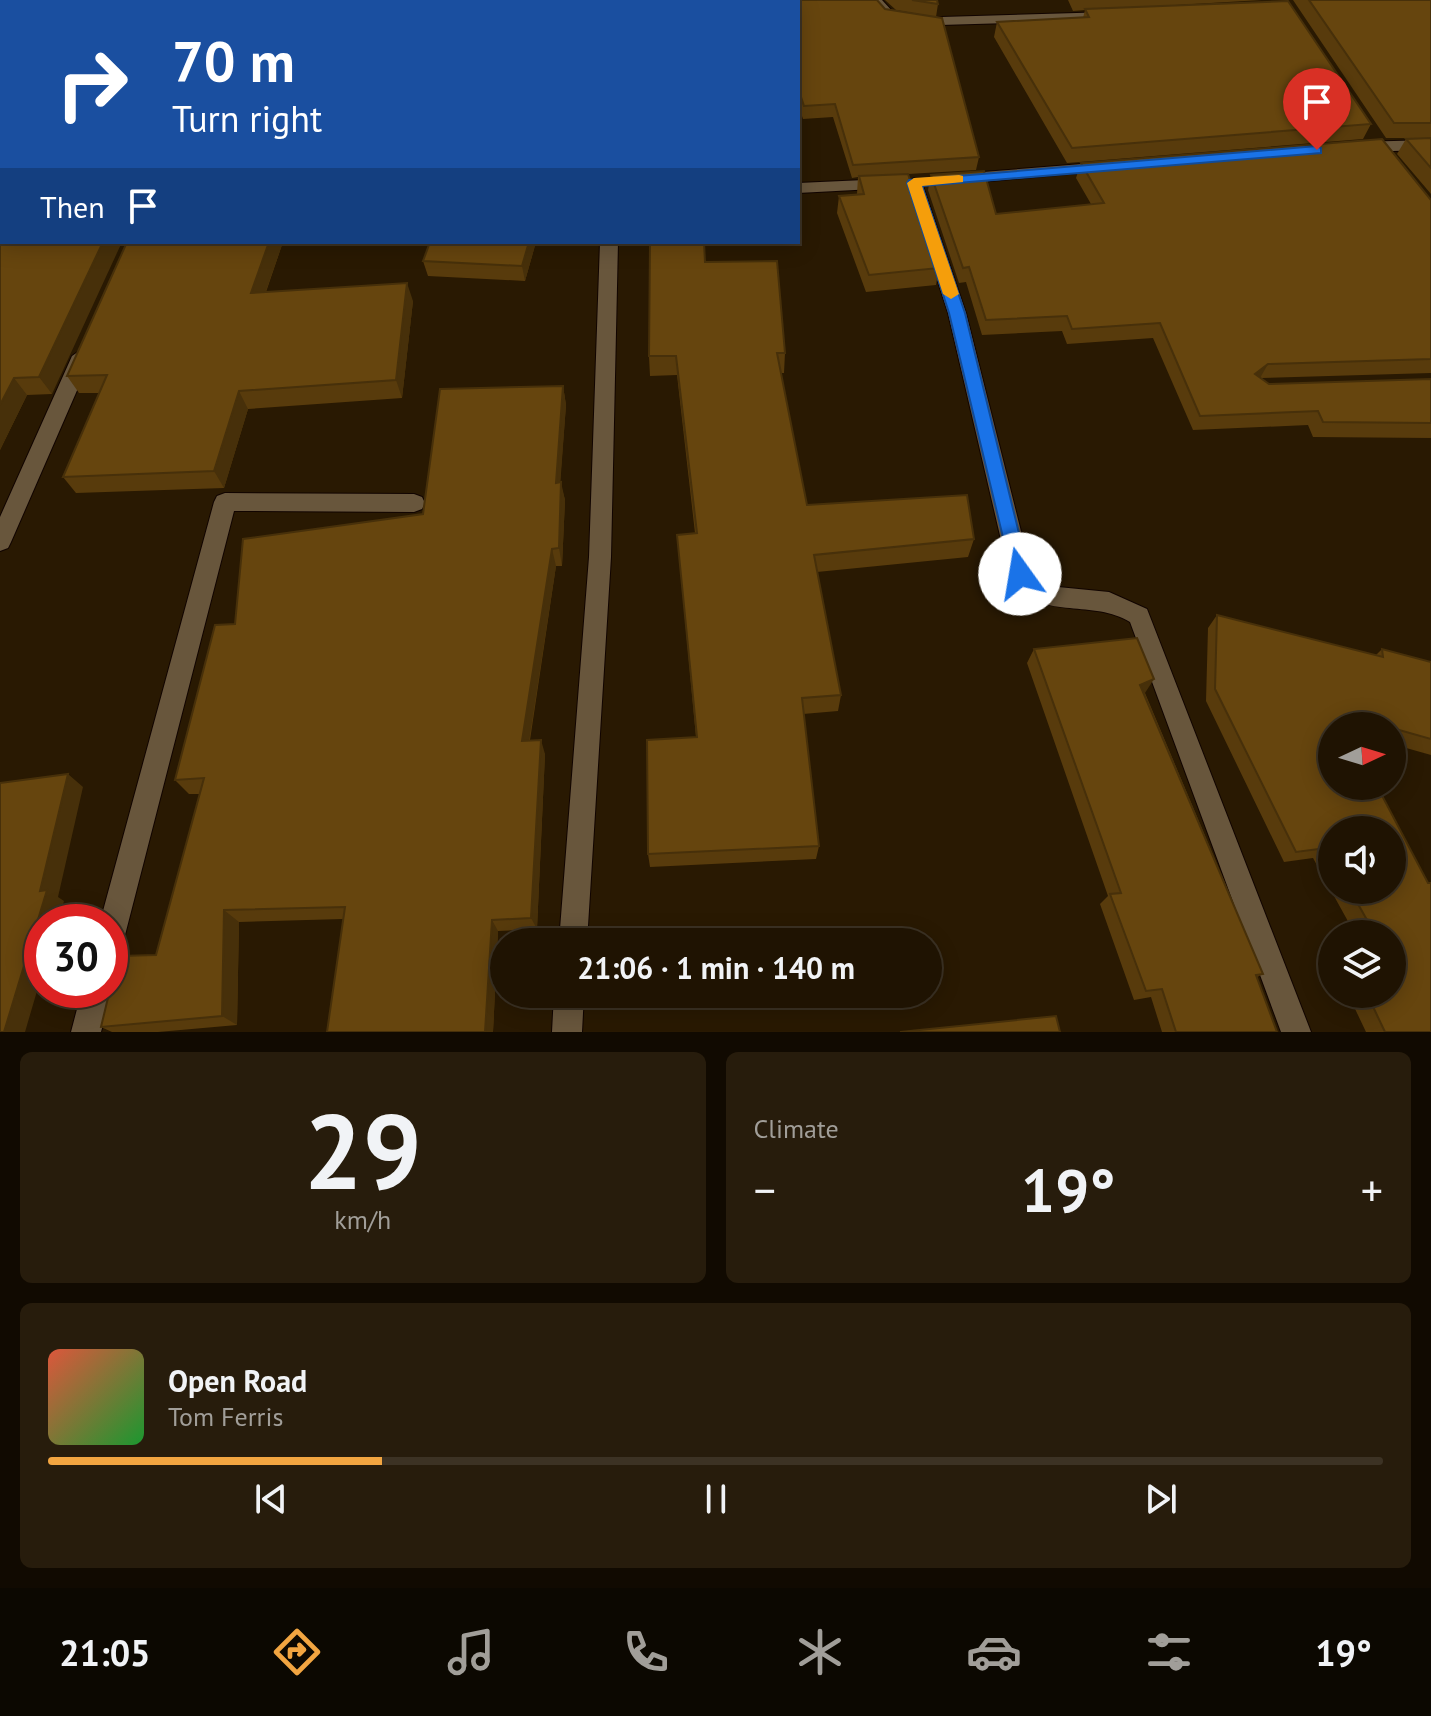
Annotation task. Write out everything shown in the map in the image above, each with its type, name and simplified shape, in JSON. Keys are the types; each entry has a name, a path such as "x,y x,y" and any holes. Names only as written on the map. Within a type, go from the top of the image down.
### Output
{"street":[{"path":"874,0 889,16 930,24 1133,15"},
{"path":"1332,149 1374,139 1431,145"},
{"path":"1374,139 1396,167"},
{"path":"800,188 1131,165"},
{"path":"929,181 957,313 1020,574 1025,584 1046,596 1113,600 1139,616 1296,1032"},
{"path":"574,928 600,557 609,244"},
{"path":"0,542 88,342"},
{"path":"119,904 225,502 414,503"},
{"path":"86,1032 92,1008"},
{"path":"567,1032 568,1008"}],"building":[{"path":"800,0 877,0 885,9 942,18 979,157 853,165 835,104 804,106 800,94"},
{"path":"912,0 937,0 938,4"},
{"path":"1309,0 1431,0 1431,123 1394,123"},
{"path":"1288,1 1371,124 1072,148 997,22 1089,17 1085,9"},
{"path":"1431,138 1431,168 1406,139"},
{"path":"1382,139 1431,200 1431,359 1268,364 1255,374 1269,384 1431,379 1431,423 1323,422 1318,411 1200,416 1160,323 1072,329 1067,316 986,320 969,267 963,268 931,175 984,171 996,214 1104,203 1081,163"},
{"path":"908,174 939,268 869,275 839,196 864,194 859,176"},
{"path":"0,244 102,244 39,377 14,378 0,405"},
{"path":"126,244 268,244 251,293 407,283 396,380 239,391 214,471 63,477 107,375 67,376"},
{"path":"429,244 528,244 522,266 423,261"},
{"path":"650,244 704,244 705,262 777,261 785,353 777,353 807,505 967,495 974,539 814,555 841,695 802,698 819,846 648,854 647,740 697,737 677,535 697,533 676,356 649,356"},
{"path":"563,386 556,483 561,482 559,548 552,549 522,741 541,740 531,918 492,920 485,1032 327,1032 345,907 224,910 222,1016 101,1027 106,1008 128,1008 128,956 156,955 204,778 175,780 215,625 235,624 243,539 423,514 440,389"},
{"path":"1217,615 1383,657 1382,649 1431,662 1431,739 1406,732 1406,712 1318,712 1318,800 1384,800 1393,816 1318,816 1318,849 1296,852 1215,689"},
{"path":"1137,638 1154,679 1140,685 1263,974 1256,975 1277,1032 1176,1032 1162,989 1146,991 1110,894 1121,893 1034,649"},
{"path":"68,774 40,891 47,890 43,904 24,904 24,966 4,1032 0,1032 0,783"},
{"path":"1406,841 1428,883 1431,883 1431,1032 1385,1032 1374,1008 1406,1008 1406,920 1367,920 1358,904 1406,904"},
{"path":"1056,1016 1060,1032 900,1032"}],"slow traffic":[{"path":"951,294 914,183 959,179"}],"route":[{"path":"1020,574 957,313 914,183 1317,150"}]}
